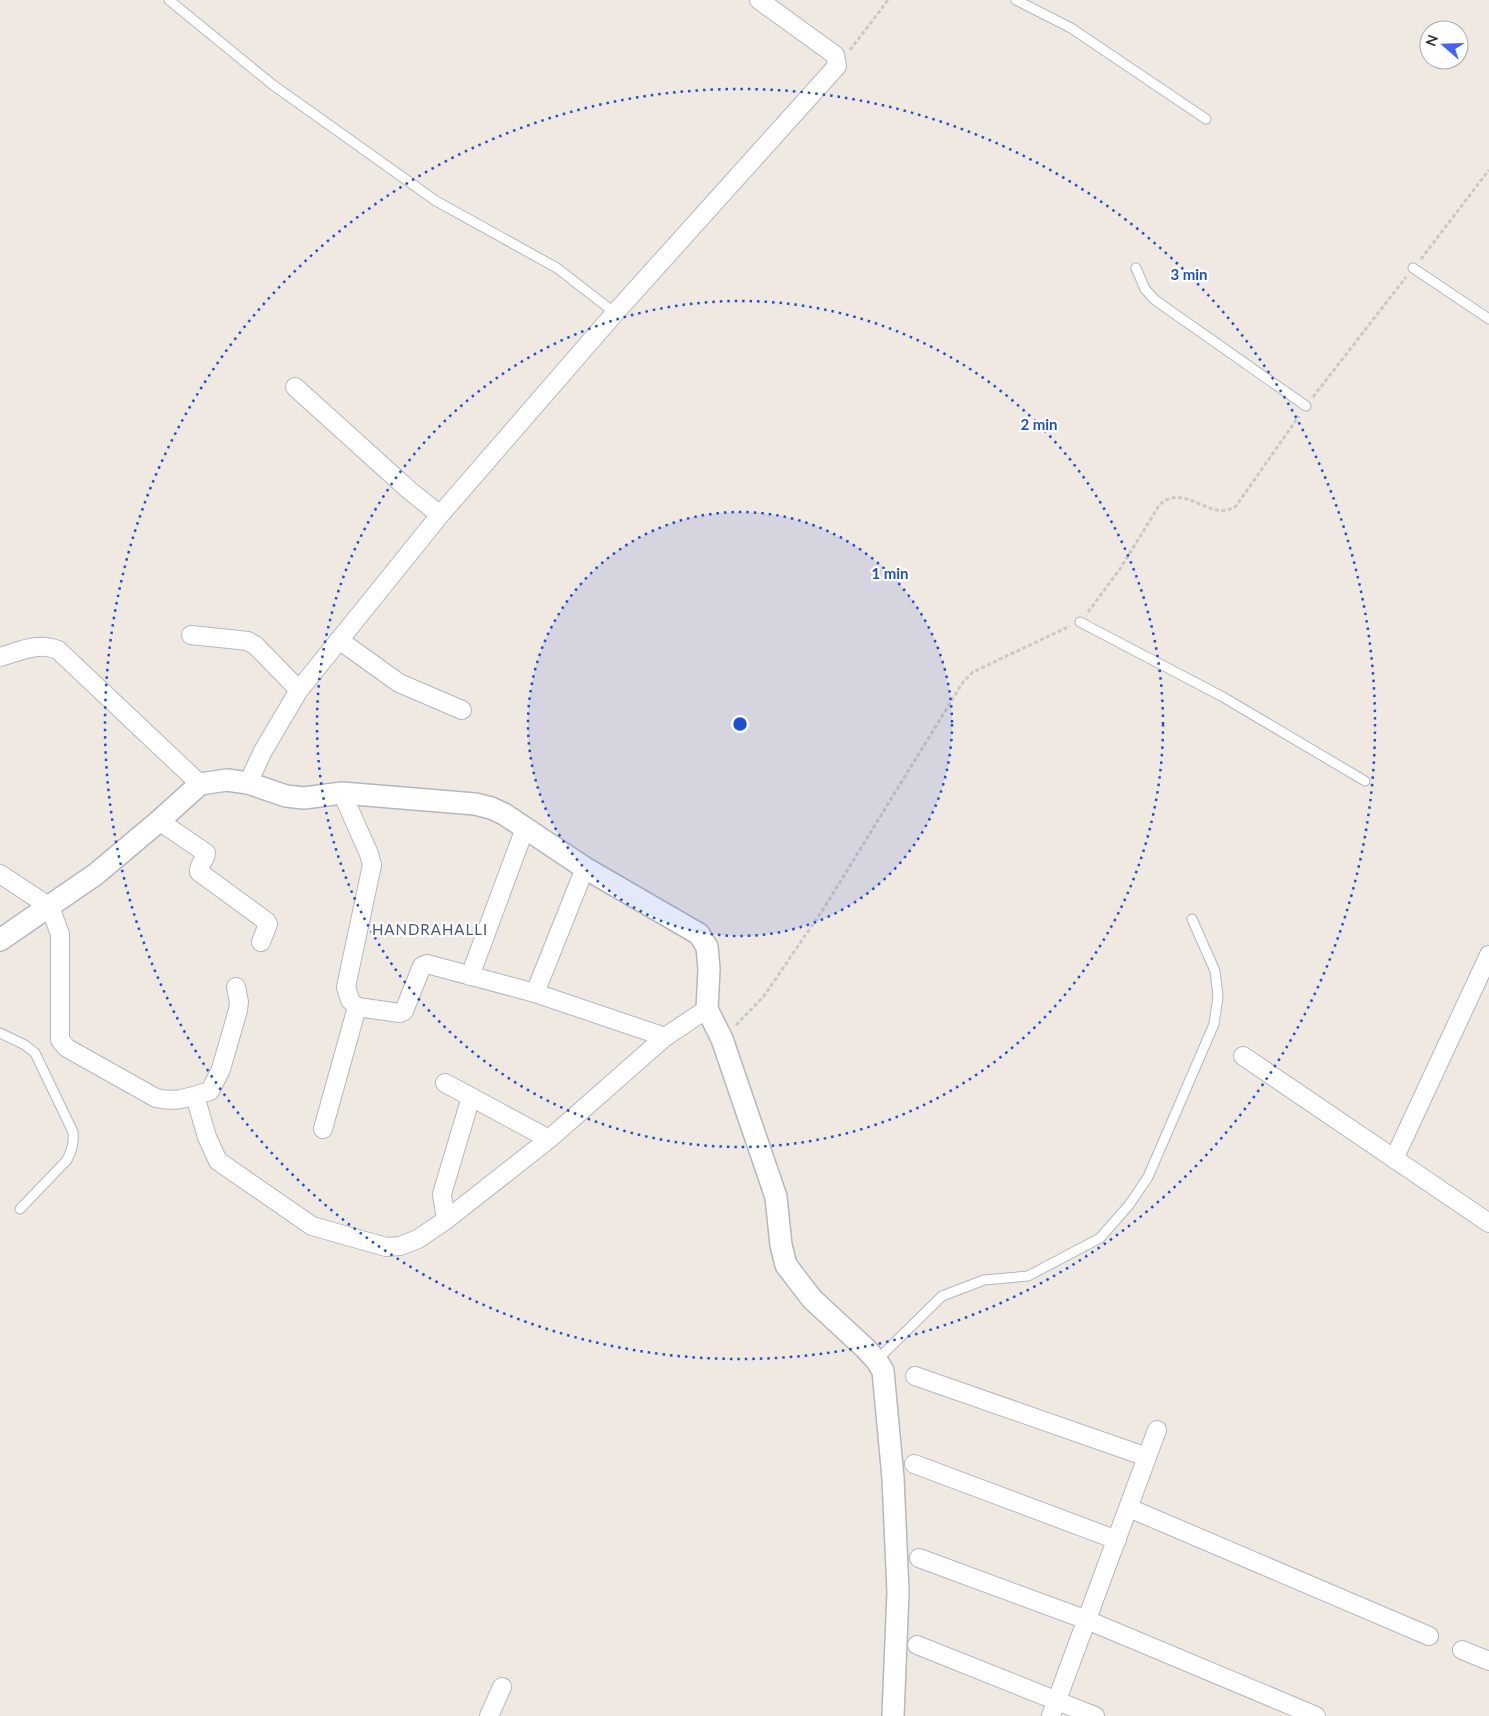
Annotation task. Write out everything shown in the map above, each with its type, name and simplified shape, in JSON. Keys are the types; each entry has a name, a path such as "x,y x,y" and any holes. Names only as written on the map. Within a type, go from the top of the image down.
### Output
{"street":[{"path":"248,783 263,751 299,690 440,515 615,313 837,66 834,56 758,0"},
{"path":"295,387 440,515"},
{"path":"190,635 248,641 256,646 299,690"},
{"path":"340,640 400,682 462,710"},
{"path":"0,657 36,646 48,646 58,650 200,784"},
{"path":"0,940 96,874 159,822 200,784 227,780 248,783 286,796 304,798 342,793 475,804 491,808 585,868 699,934 707,947 709,969 708,1009 722,1040 776,1197 781,1244 786,1265 812,1299 877,1361 883,1371 893,1478 898,1592 893,1716"},
{"path":"342,793 372,865 346,987 350,1000 357,1007 400,1013 404,1011 422,966 427,964 535,993 665,1037"},
{"path":"159,822 206,853 199,872 266,920 268,928 262,942"},
{"path":"470,976 525,828"},
{"path":"535,993 585,868"},
{"path":"0,874 50,907 60,934 60,1040 67,1048 156,1098 180,1100 210,1090 221,1069 238,1010 239,1002 236,987"},
{"path":"1394,1159 1489,955"},
{"path":"323,1129 357,1007"},
{"path":"195,1096 206,1137 218,1161 312,1226 386,1247 400,1246 418,1239 446,1220 549,1139 665,1037 708,1009"},
{"path":"1243,1056 1489,1223"},
{"path":"444,1083 549,1139"},
{"path":"446,1220 442,1194 472,1097"},
{"path":"914,1376 1147,1457"},
{"path":"1054,1708 1157,1430"},
{"path":"914,1464 1117,1540"},
{"path":"1129,1508 1429,1636"},
{"path":"920,1558 1087,1620 1316,1716"},
{"path":"917,1645 1054,1708 1095,1716"},
{"path":"1462,1650 1489,1661"},
{"path":"489,1716 502,1687"}],"lane":[{"path":"169,0 273,85 436,201 557,268 615,313"},
{"path":"1016,0 1071,28 1206,119"},
{"path":"1136,268 1145,289 1155,300 1306,406"},
{"path":"1413,268 1489,320"},
{"path":"1080,622 1223,697 1365,781"},
{"path":"877,1361 942,1296 984,1280 1028,1276 1100,1238 1129,1205 1148,1177 1214,1024 1218,997 1215,971 1192,919"},
{"path":"0,1033 25,1045 36,1053 73,1132 74,1141 67,1160 20,1209"}],"path":[{"path":"837,66 888,0"},
{"path":"722,1040 764,996 824,908 963,682 973,672 1080,622 1120,569 1160,504 1170,498 1184,498 1221,512 1229,511 1236,506 1306,406 1489,170"}],"district":[{"name":"HANDRAHALLI","path":"430,929"}]}
